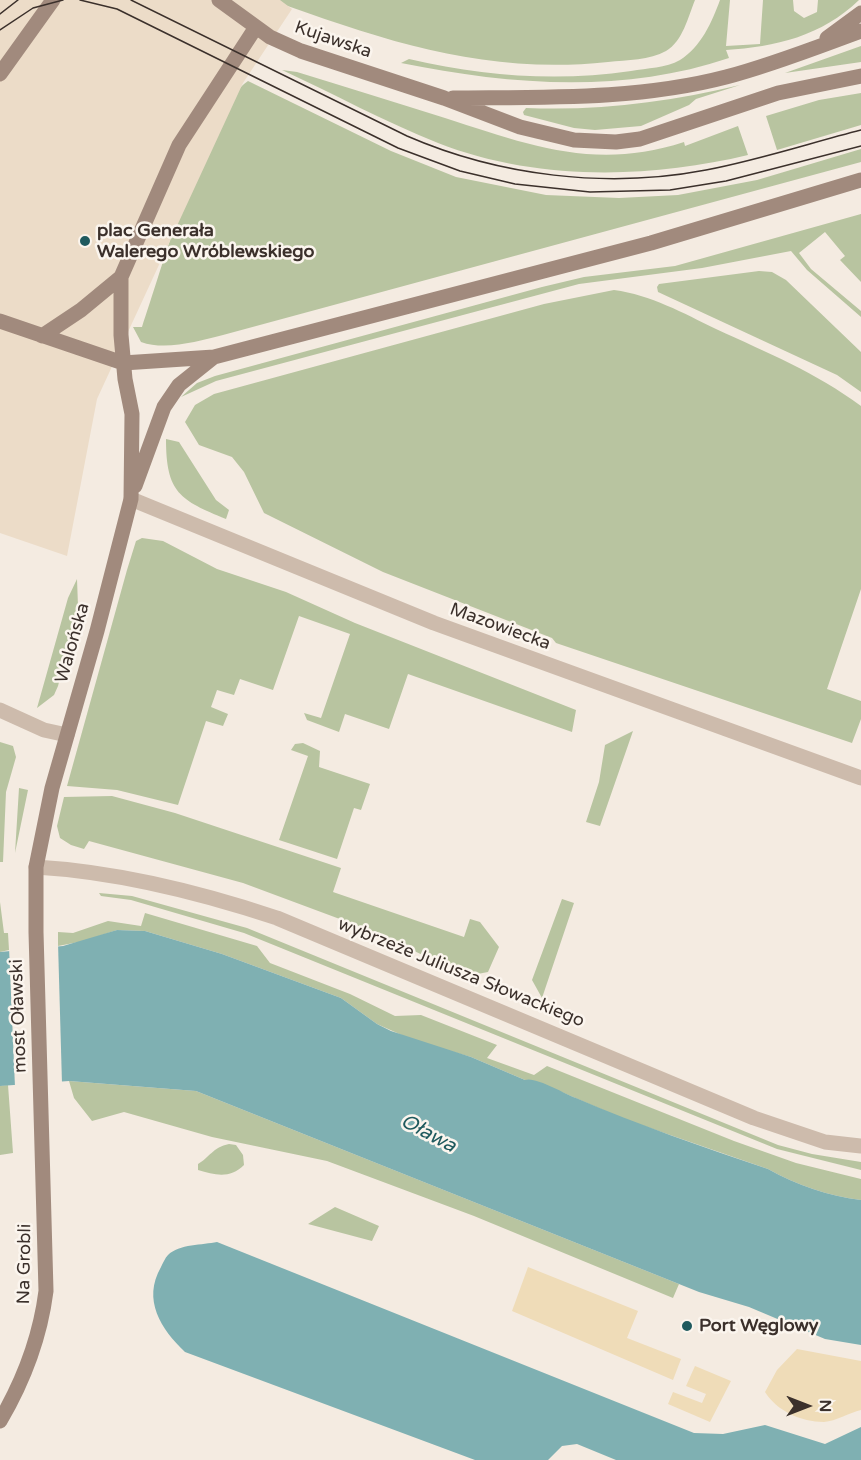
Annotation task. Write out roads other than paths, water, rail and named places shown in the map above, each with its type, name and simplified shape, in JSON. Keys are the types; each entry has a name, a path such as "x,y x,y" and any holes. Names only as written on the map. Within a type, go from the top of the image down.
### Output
{"main road":[{"path":"0,74 53,0"},
{"name":"Kujawska","path":"219,0 256,27 301,51 544,134 586,141 640,139 778,93 861,76"},
{"path":"815,48 861,13"},
{"path":"123,363 121,277 179,146 256,27"},
{"path":"444,98 572,96 654,91 726,77 861,31"},
{"path":"0,321 123,363 214,357 651,243 861,180"},
{"path":"838,187 861,189"},
{"path":"42,336 81,310 121,277"},
{"path":"130,499 164,407 179,385 214,357"},
{"name":"Walońska","path":"36,932 36,867 44,819 97,631 130,499 132,414 123,363"},
{"name":"most Oławski","path":"36,932 41,1099"},
{"name":"Na Grobli","path":"0,1421 17,1390 34,1348 43,1316 47,1264 41,1099"}],"street":[{"name":"Mazowiecka","path":"130,499 434,623 861,778"},
{"path":"0,710 44,730 67,735"},
{"name":"wybrzeże Juliusza Słowackiego","path":"36,867 119,874 249,909 545,1029 754,1118 825,1142 861,1146"}],"water":[{"name":"Oława","path":"117,930 145,931 222,954 341,998 377,1024 391,1031 471,1057 525,1080 530,1079 543,1083 623,1117 768,1169 813,1189 861,1200 861,1345 825,1339 749,1307 699,1292 196,1091 69,1081 0,1086 0,952 63,946"},
{"path":"217,1242 694,1433 723,1434 765,1425 825,1444 861,1427 861,1460 616,1460 577,1444 562,1446 548,1460 475,1460 185,1352 168,1334 157,1313 153,1291 156,1279 165,1259 173,1251"}],"tram line":[{"path":"0,14 18,0"},
{"path":"0,30 33,8 63,0"},
{"path":"80,0 117,9 398,148 460,171 515,184 590,192 670,190 726,181 861,146"},
{"path":"131,0 407,136 442,150 516,169 592,178 669,176 745,161 861,130"}],"place":[{"name":"plac Generała Walerego Wróblewskiego","path":"85,241"},
{"name":"Port Węglowy","path":"687,1326"}]}
